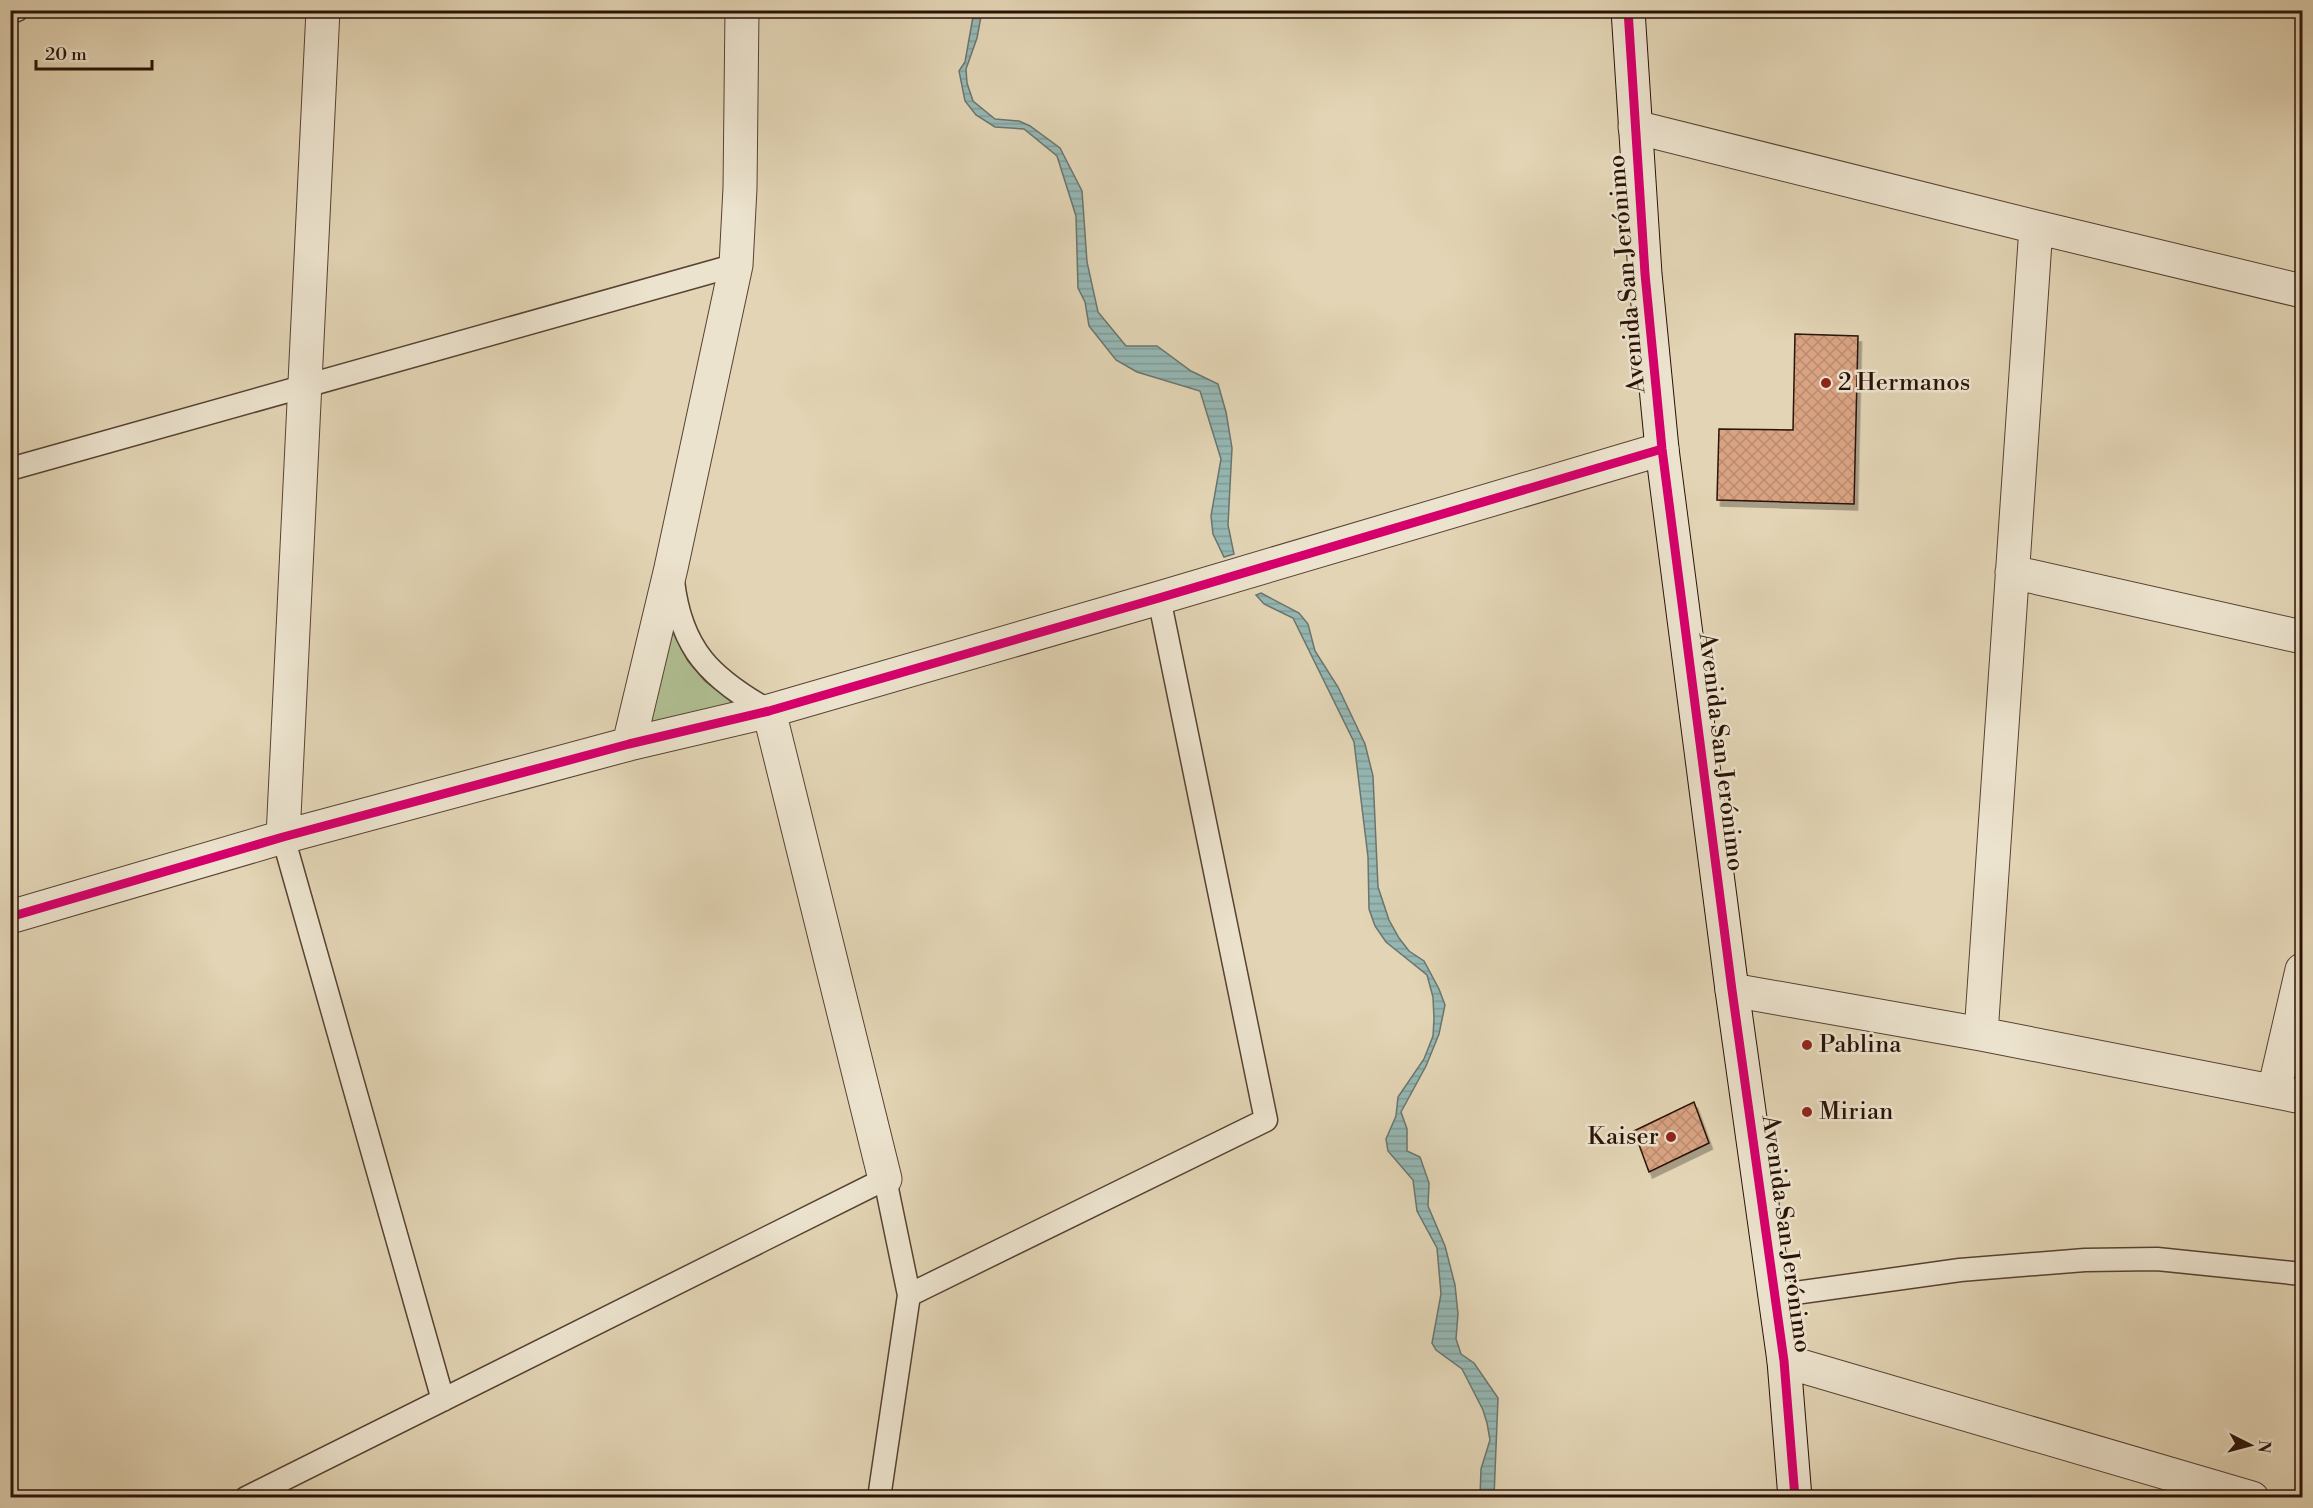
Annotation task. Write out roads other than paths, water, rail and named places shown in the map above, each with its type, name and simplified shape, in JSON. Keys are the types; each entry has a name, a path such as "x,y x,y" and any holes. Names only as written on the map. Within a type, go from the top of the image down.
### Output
{"street":[{"path":"283,837 323,10"},
{"path":"629,744 671,568 736,265 741,188 742,10"},
{"name":"Avenida San Jerónimo","path":"1628,10 1645,274 1662,449 1732,990 1784,1361 1795,1497"},
{"path":"1635,127 2302,291"},
{"path":"1981,1034 2036,227"},
{"path":"10,917 283,837 629,744 769,711 1662,449"},
{"path":"2012,572 2302,638"},
{"path":"769,711 885,1179"},
{"path":"1732,990 1981,1034 2288,1094 2302,970"},
{"path":"1784,1361 2252,1497"}],"lane":[{"path":"10,12 17,10"},
{"path":"10,469 305,388 736,265"},
{"path":"671,568 675,601 684,632 702,661 736,692 769,711"},
{"path":"909,1295 1266,1120 1159,598"},
{"path":"283,837 443,1400"},
{"path":"246,1497 885,1179 909,1295 879,1497"},
{"path":"1774,1296 1960,1270 2085,1260 2157,1259 2302,1275"}],"water":[{"path":"974,11 982,11 977,38 966,69 967,83 973,101 995,119 1019,121 1030,126 1060,148 1082,191 1087,262 1098,312 1126,346 1157,346 1191,371 1218,384 1226,412 1232,448 1228,525 1234,554 1224,557 1213,534 1211,516 1221,459 1200,391 1137,372 1116,360 1089,326 1085,302 1078,288 1076,216 1057,156 1024,129 995,127 976,115 965,101 959,71 965,62"},
{"path":"1261,593 1299,613 1308,624 1315,651 1338,687 1365,744 1373,776 1378,887 1389,920 1399,938 1409,951 1424,961 1445,1005 1439,1034 1426,1066 1401,1112 1407,1129 1407,1151 1420,1157 1429,1183 1428,1206 1445,1246 1455,1285 1458,1314 1456,1339 1461,1354 1474,1363 1498,1398 1494,1497 1480,1497 1481,1469 1490,1440 1483,1410 1462,1369 1436,1350 1432,1343 1441,1294 1437,1248 1417,1211 1413,1180 1388,1151 1386,1139 1396,1116 1398,1097 1424,1059 1433,1036 1433,997 1427,975 1386,942 1375,926 1369,909 1368,857 1354,742 1293,618 1264,604 1256,595"}],"place":[{"name":"2 Hermanos","path":"1826,383"},
{"name":"Pablina","path":"1807,1045"},
{"name":"Mirian","path":"1807,1112"},
{"name":"Kaiser","path":"1671,1137"}]}
